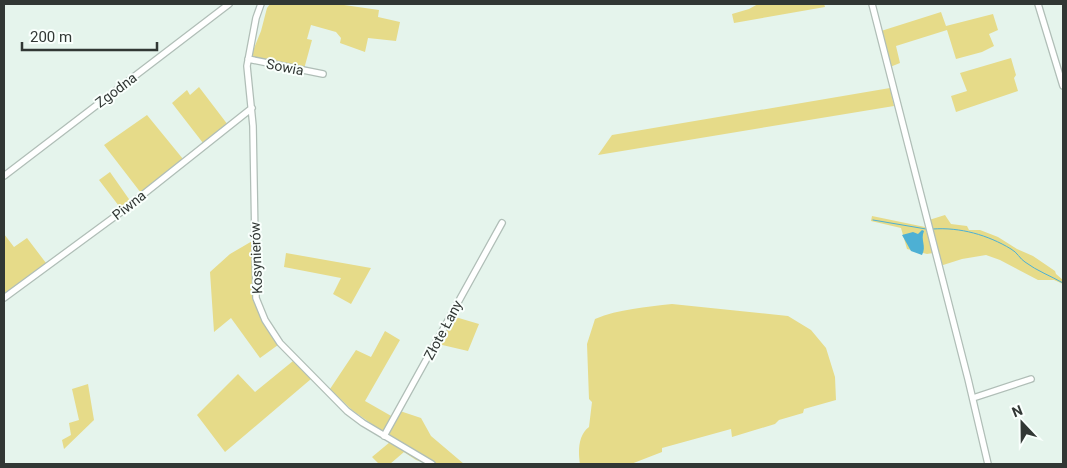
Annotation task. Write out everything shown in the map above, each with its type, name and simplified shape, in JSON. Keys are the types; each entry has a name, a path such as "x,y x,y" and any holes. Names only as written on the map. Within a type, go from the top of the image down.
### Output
{"street":[{"name":"Zgodna","path":"4,176 228,4"},
{"name":"Kosynierów","path":"262,4 256,18 247,66 252,108 255,172 256,298 265,320 280,343 347,411 384,436 432,464"},
{"path":"872,4 973,398 988,464"},
{"path":"1038,4 1063,86"},
{"name":"Sowia","path":"248,59 322,74"},
{"name":"Piwna","path":"4,298 121,212 252,108"},
{"name":"Złote Łany","path":"384,436 502,223"},
{"path":"973,398 1031,379"}],"shaded area":[{"path":"270,4 337,4 379,10 378,17 400,22 396,41 368,38 365,52 340,43 341,38 336,32 311,25 307,39 312,40 304,69 250,58"},
{"path":"758,4 824,4 825,7 734,23 732,14"},
{"path":"941,12 946,26 993,14 998,30 989,34 994,46 982,52 956,59 947,30 896,46 900,63 890,67 881,31"},
{"path":"1011,58 1018,91 956,112 951,96 967,91 960,73"},
{"path":"199,87 228,125 203,143 172,103 187,90 190,95"},
{"path":"890,88 894,106 598,155 612,135"},
{"path":"147,115 183,159 141,193 104,145"},
{"path":"110,172 131,202 122,210 99,180"},
{"path":"945,215 951,224 967,226 969,230 980,230 998,237 1033,256 1055,271 1063,280 1063,284 1054,280 1038,280 1000,260 986,255 962,259 940,266 929,220"},
{"path":"872,216 925,227 933,253 927,254 907,249 901,228 871,221"},
{"path":"4,234 14,247 27,238 46,263 4,296"},
{"path":"254,240 254,298 278,345 260,358 231,318 214,332 210,272 230,254"},
{"path":"286,253 371,268 351,304 333,294 341,278 284,267"},
{"path":"672,304 788,316 811,330 826,348 835,377 836,400 804,409 803,413 779,420 775,424 732,437 731,429 662,448 662,452 631,464 580,464 580,444 585,430 589,427 592,402 589,399 587,344 595,319 643,307"},
{"path":"452,316 479,324 468,351 438,344"},
{"path":"385,331 400,340 365,401 393,417 383,432 352,410 330,389 356,350 371,357"},
{"path":"293,361 311,379 225,452 197,415 238,374 255,392"},
{"path":"88,384 94,420 64,449 62,440 71,435 69,423 79,420 72,389"},
{"path":"400,411 421,418 431,436 464,464 437,464 387,433"},
{"path":"390,442 428,464 416,460 404,452 390,464 379,464 372,457"}],"water":[{"path":"922,230 924,231 924,249 922,255 911,251 902,235 913,232 918,234"}],"waterway":[{"path":"873,220 926,229"},
{"path":"933,229 953,229 974,233 993,240 1013,250 1023,261 1039,271 1063,283"}]}
